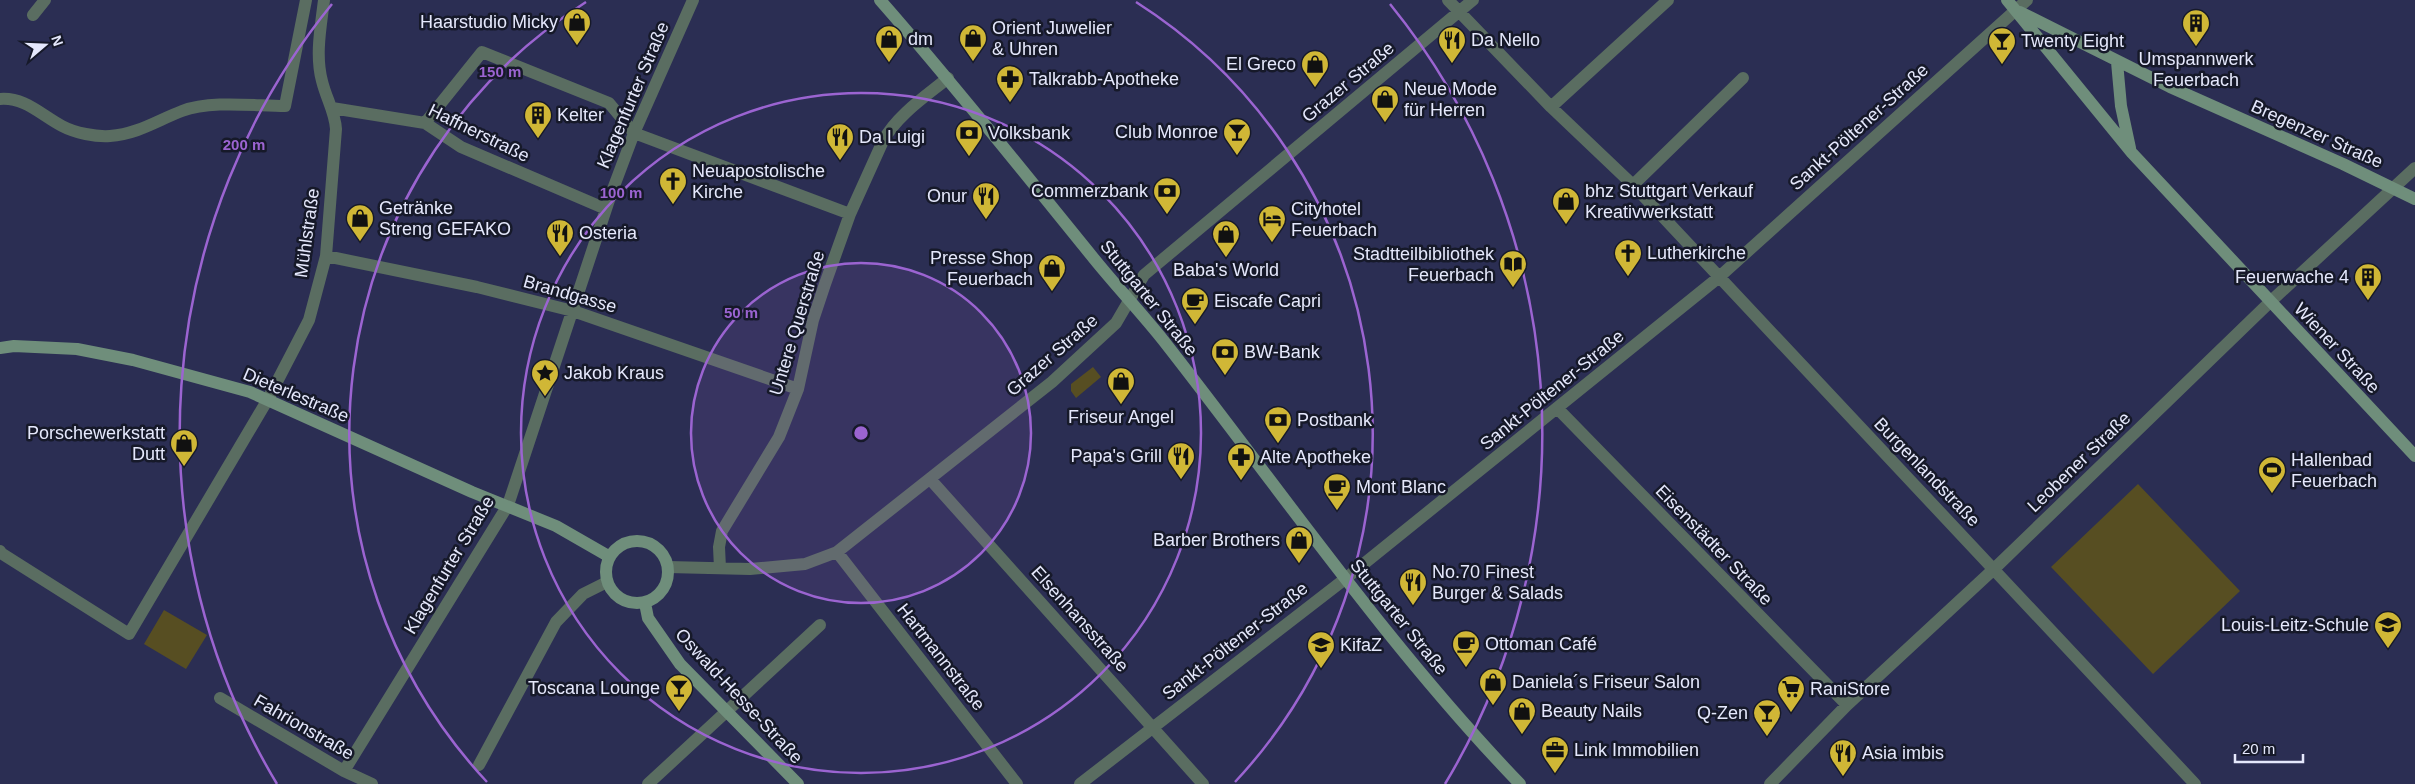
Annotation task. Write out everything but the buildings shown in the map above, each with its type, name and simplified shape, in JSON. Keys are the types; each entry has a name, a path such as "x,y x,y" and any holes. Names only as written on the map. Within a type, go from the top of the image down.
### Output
{"street":[{"path":"33,15 45,0"},
{"path":"0,99 10,98 34,107 63,126 85,133 110,136 143,130 183,110 206,106 286,106 306,0"},
{"name":"Mühlstraße","path":"0,551 129,634 268,398 309,320 326,256 336,129 332,108 322,81 319,63 324,0"},
{"name":"Klagenfurter Straße","path":"344,771 508,505 606,209 634,133 693,0"},
{"name":"Stuttgarter Straße","path":"880,0 948,78 1128,300 1162,339 1345,579 1475,738 1520,784"},
{"name":"Burgenlandstraße","path":"1448,0 1551,106 1633,185 1718,278 1995,568 2195,784"},
{"name":"Grazer Straße","path":"668,567 750,569 804,564 837,552 1052,382 1116,323 1144,275 1473,0"},
{"path":"1551,106 1668,0"},
{"name":"Wiener Straße","path":"2007,0 2132,153 2415,456"},
{"name":"Sankt-Pöltener-Straße","path":"1080,784 1345,579 1718,278 2027,0"},
{"name":"Bregenzer Straße","path":"2016,10 2117,62 2395,188 2415,199"},
{"path":"425,123 482,52 610,103 634,133 850,214"},
{"name":"Wiener Straße","path":"2117,62 2121,106 2132,153"},
{"name":"Untere Querstraße","path":"720,568 719,547 722,531 779,437 798,389 813,320 850,214 889,130 948,78"},
{"path":"1633,185 1743,78"},
{"name":"Haffnerstraße","path":"332,108 425,123 461,147 606,209"},
{"name":"Leobener Straße","path":"1770,784 1847,705 1995,568 2270,302 2415,168"},
{"name":"Brandgasse","path":"326,256 477,287 573,311 798,389"},
{"name":"Dieterlestraße","path":"0,348 14,346 77,349 212,381 268,398 387,455 472,492 508,505"},
{"name":"Eisenstädter Straße","path":"1557,408 1847,705"},
{"name":"Elsenhansstraße","path":"930,479 1203,784"},
{"path":"508,505 556,526 610,557"},
{"path":"637,541 648,543 657,548 668,567 668,576 661,593 645,603 626,602 612,590 608,582 606,570 610,557 616,549 626,543 637,541"},
{"name":"Hartmannstraße","path":"837,552 1017,784"},
{"path":"479,766 556,622 583,594 608,582"},
{"name":"Oswald-Hesse-Straße","path":"645,603 648,618 680,664 798,784"},
{"path":"648,784 820,625"},
{"name":"Fahrionstraße","path":"220,698 344,771 372,784"}],"shaded area":[{"path":"1093,367 1101,377 1076,398 1071,391 1071,384"},
{"path":"2138,484 2240,591 2153,674 2051,567"},
{"path":"164,610 207,635 186,669 144,644"}],"place":[{"name":"Haarstudio Micky","path":"577,46"},
{"name":"Umspannwerk Feuerbach","path":"2196,47"},
{"name":"Orient Juwelier & Uhren","path":"973,62"},
{"name":"dm","path":"889,63"},
{"name":"Da Nello","path":"1452,64"},
{"name":"Twenty Eight","path":"2002,65"},
{"name":"El Greco","path":"1315,88"},
{"name":"Talkrabb-Apotheke","path":"1010,103"},
{"name":"Neue Mode für Herren","path":"1385,123"},
{"name":"Kelter","path":"538,139"},
{"name":"Club Monroe","path":"1237,156"},
{"name":"Volksbank","path":"969,157"},
{"name":"Da Luigi","path":"840,161"},
{"name":"Neuapostolische Kirche","path":"673,205"},
{"name":"Commerzbank","path":"1167,215"},
{"name":"Onur","path":"986,220"},
{"name":"bhz Stuttgart Verkauf Kreativwerkstatt","path":"1566,225"},
{"name":"Getränke Streng GEFAKO","path":"360,242"},
{"name":"Cityhotel Feuerbach","path":"1272,243"},
{"name":"Osteria","path":"560,257"},
{"name":"Baba's World","path":"1226,258"},
{"name":"Lutherkirche","path":"1628,277"},
{"name":"Stadtteilbibliothek Feuerbach","path":"1513,288"},
{"name":"Presse Shop Feuerbach","path":"1052,292"},
{"name":"Feuerwache 4","path":"2368,301"},
{"name":"Eiscafe Capri","path":"1195,325"},
{"name":"BW-Bank","path":"1225,376"},
{"name":"Jakob Kraus","path":"545,397"},
{"name":"Friseur Angel","path":"1121,405"},
{"name":"Postbank","path":"1278,444"},
{"name":"Porschewerkstatt Dutt","path":"184,467"},
{"name":"Papa's Grill","path":"1181,480"},
{"name":"Alte Apotheke","path":"1241,481"},
{"name":"Hallenbad Feuerbach","path":"2272,494"},
{"name":"Mont Blanc","path":"1337,511"},
{"name":"Barber Brothers","path":"1299,564"},
{"name":"No.70 Finest Burger & Salads","path":"1413,606"},
{"name":"Louis-Leitz-Schule","path":"2388,649"},
{"name":"Ottoman Café","path":"1466,668"},
{"name":"KifaZ","path":"1321,669"},
{"name":"Daniela´s Friseur Salon","path":"1493,706"},
{"name":"Toscana Lounge","path":"679,712"},
{"name":"RaniStore","path":"1791,713"},
{"name":"Beauty Nails","path":"1522,735"},
{"name":"Q-Zen","path":"1767,737"},
{"name":"Link Immobilien","path":"1555,774"},
{"name":"Asia imbis","path":"1843,777"}]}
